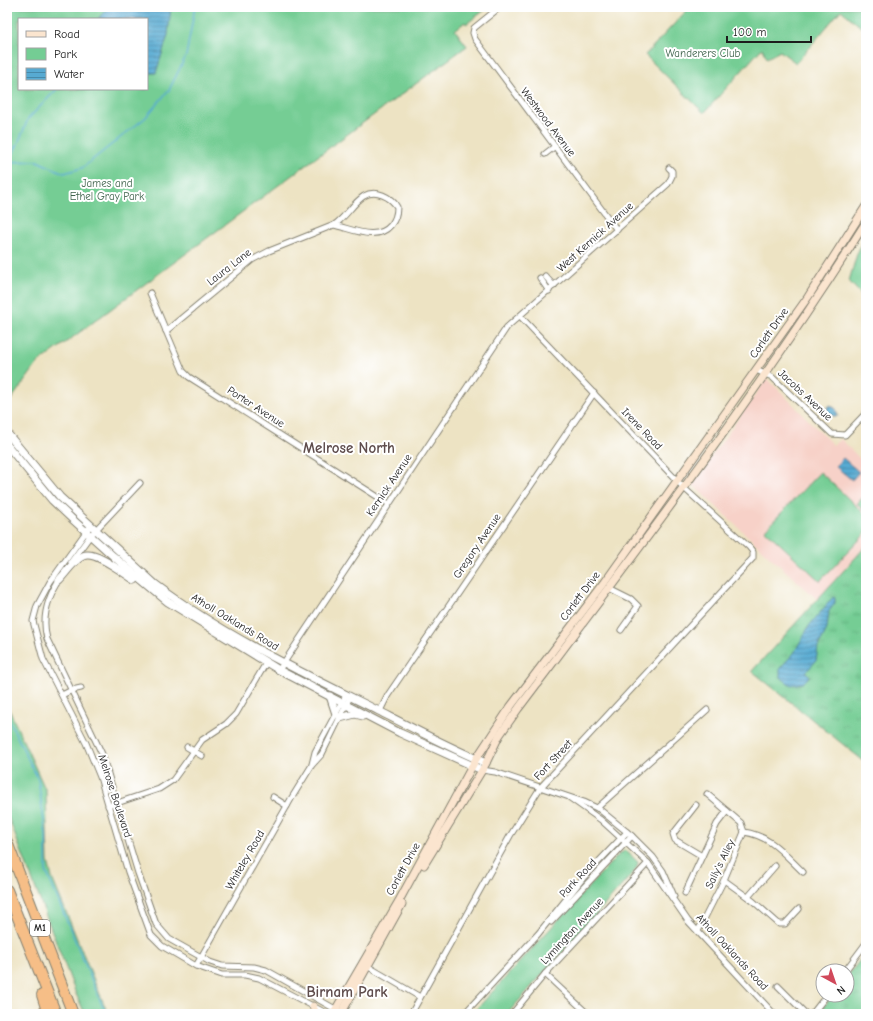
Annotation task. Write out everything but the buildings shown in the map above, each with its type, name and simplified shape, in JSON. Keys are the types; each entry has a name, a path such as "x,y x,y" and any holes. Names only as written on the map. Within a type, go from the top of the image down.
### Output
{"highway":[{"name":"M1","path":"7,842 73,1014"},
{"name":"M1","path":"7,890 28,948 56,1014"},
{"path":"28,948 32,967 48,1014"}],"main road":[{"name":"Corlett Drive","path":"339,1013 475,763 511,706 605,582 678,481 808,297 866,206"},
{"name":"Corlett Drive","path":"339,1013 431,851 482,770 500,736 518,709 684,488 821,293 866,222"},
{"path":"313,1006 316,1014"}],"street":[{"name":"Westwood Avenue","path":"500,7 478,24 473,30 479,46 617,230"},
{"path":"545,154 554,147"},
{"name":"West Kernick Avenue","path":"520,316 668,184 672,176 672,171 669,168"},
{"name":"Laura Lane","path":"166,331 252,260 269,251 334,225 343,219 364,196 372,194 385,196 392,200 397,208 394,222 384,232 376,235 334,225"},
{"path":"549,291 542,277 554,286"},
{"name":"Porter Avenue","path":"150,293 183,370 189,377 388,504"},
{"name":"Irene Road","path":"520,316 684,488 752,552"},
{"name":"Kernick Avenue","path":"279,670 502,334 511,323 520,316"},
{"name":"Jacobs Avenue","path":"756,370 772,377 832,434 848,434 866,413"},
{"name":"Gregory Avenue","path":"380,712 388,695 594,394"},
{"name":"Atholl Oaklands Road","path":"7,433 52,489 155,584 170,595 317,682 409,727 475,763 482,770 495,772 584,802 597,808 632,836 660,865 672,888 676,903"},
{"name":"Atholl Oaklands Road","path":"7,445 52,500 149,588 168,602 266,663 369,717 418,742 475,763 486,763 495,772"},
{"name":"Melrose Boulevard","path":"140,483 94,527 50,582 37,606 33,622 43,659 92,756 100,777 128,872 151,935 162,946 196,966 222,975 246,975 259,978 328,1014"},
{"name":"Melrose Boulevard","path":"88,534 59,580 46,607 45,633 49,646 72,690 102,754 138,873 156,924 169,938 201,958 217,965 259,968 281,978 339,1013"},
{"name":"Fort Street","path":"411,1014 510,836 540,788 751,562 754,555 752,552"},
{"path":"59,580 81,557 89,554 100,558 149,588"},
{"path":"609,588 631,599 638,606 621,630"},
{"path":"108,806 165,785 179,774 194,751 206,737 226,724 236,714 266,663"},
{"path":"62,695 72,690 81,688"},
{"path":"330,696 338,716 355,714 369,717"},
{"name":"Whiteley Road","path":"196,966 287,806 312,765 322,754 348,696"},
{"path":"597,808 707,710"},
{"path":"409,727 416,736 418,742"},
{"path":"187,747 202,756"},
{"name":"Sally's Alley","path":"698,931 724,880 744,832 741,823 707,794"},
{"path":"274,797 287,806"},
{"name":"Atholl Oaklands Road","path":"570,798 601,820 648,863 685,918 772,1013"},
{"path":"696,804 672,834 675,840 702,856"},
{"path":"685,893 717,824 727,811"},
{"name":"Park Road","path":"464,1014 623,841 627,832"},
{"path":"744,832 757,834 766,838 803,872"},
{"name":"Park Road","path":"623,841 632,836"},
{"name":"Lymington Avenue","path":"512,1014 545,974 648,863"},
{"path":"748,897 775,866"},
{"path":"724,880 748,897 775,922 781,925 785,924 799,909"},
{"path":"851,963 866,943"},
{"path":"367,966 420,997"},
{"path":"545,974 588,1014"},
{"path":"778,986 806,1014"},
{"path":"812,1014 821,1003"}],"shaded area":[{"path":"767,378 833,445 841,439 866,465 866,547 818,600 692,484"}],"green space":[{"name":"James and Ethel Gray Park","path":"7,7 489,7 455,30 467,46 38,363 7,405"},
{"name":"Wanderers Club","path":"690,7 866,7 866,31 841,10 796,63 780,51 767,58 762,48 704,113 645,55"},
{"path":"866,234 866,300 849,281 857,254"},
{"path":"820,472 866,515 866,533 820,581 765,530"},
{"path":"866,494 866,512 857,504"},
{"path":"866,546 866,763 752,671"},
{"path":"7,705 46,791 48,861 52,878 108,1014 85,1014 7,814"},
{"path":"625,850 638,862 634,872 507,1014 472,1014 615,858"},
{"path":"866,952 866,1014 818,1014 827,1003 855,1003 855,966"}],"water":[{"path":"108,7 171,7 168,35 156,73 148,73 148,18 99,18"},
{"path":"830,405 836,409 838,416 828,414 827,407"},
{"path":"843,458 859,472 852,480 835,466"},
{"path":"833,597 835,598 835,603 829,611 827,629 818,647 816,661 806,672 810,676 803,683 791,685 780,677 780,668 794,653 809,626"}],"waterway":[{"path":"7,162 37,161 64,173 82,168 145,118 169,90 186,56 195,7"},
{"path":"7,161 17,146 28,119 56,90"},
{"path":"7,716 38,779 46,835 46,871 106,1014"}],"district":[{"name":"Melrose North","path":"349,448"},
{"name":"Birnam Park","path":"347,992"}]}
